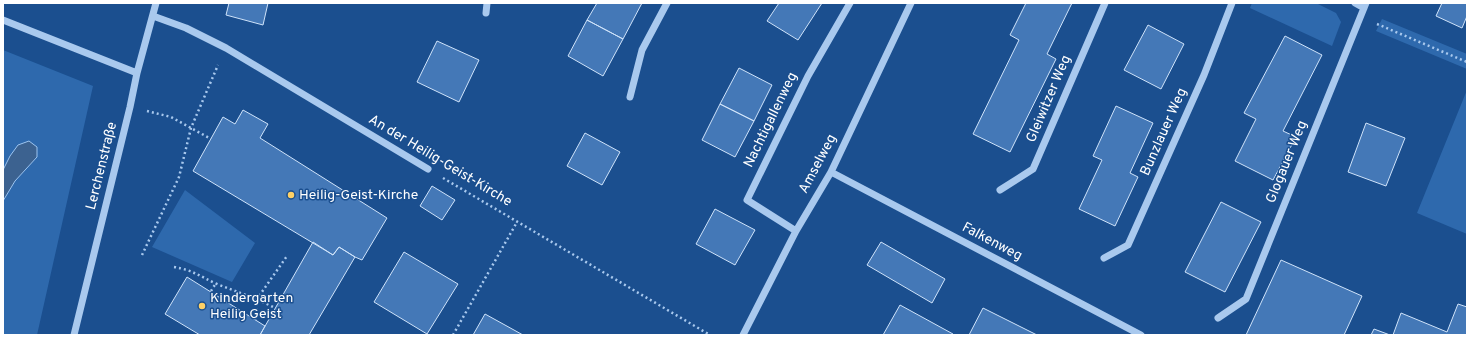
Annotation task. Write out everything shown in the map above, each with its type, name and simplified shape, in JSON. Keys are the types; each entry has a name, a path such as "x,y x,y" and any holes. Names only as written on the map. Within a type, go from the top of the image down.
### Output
{"street":[{"name":"Lerchenstraße","path":"74,335 137,73 156,3"},
{"path":"486,13 487,3"},
{"path":"630,97 642,50 667,3"},
{"name":"Nachtigallenweg","path":"796,231 747,200 808,76 850,3"},
{"name":"Amselweg","path":"744,335 796,231 831,172 911,3"},
{"name":"Gleiwitzer Weg","path":"1000,190 1033,169 1105,3"},
{"name":"Bunzlauer Weg","path":"1104,258 1128,245 1204,75 1232,3"},
{"path":"1355,3 1365,5"},
{"name":"Glogauer Weg","path":"1218,318 1246,299 1365,5"},
{"name":"An der Heilig-Geist-Kirche","path":"153,16 186,28 226,48 428,169"},
{"path":"3,20 137,73"},
{"name":"Falkenweg","path":"831,172 1141,335"}],"path":[{"path":"1365,5 1379,25 1467,62"},
{"path":"142,255 180,177 190,128 226,48"},
{"path":"130,107 171,117 211,139"},
{"name":"An der Heilig-Geist-Kirche","path":"428,169 710,335"},
{"path":"453,335 517,222"},
{"path":"255,320 257,299 287,256"},
{"path":"174,267 188,269 216,283 257,299 275,308"},
{"path":"211,291 216,283"}],"shaded area":[{"path":"1252,3 1316,3 1336,13 1341,22 1332,46 1250,8"},
{"path":"1382,19 1467,54 1467,69 1376,31"},
{"path":"3,50 93,86 37,335 3,335 3,201 15,181 37,157 10,156 3,170"},
{"path":"1467,90 1467,234 1417,213"},
{"path":"29,141 37,147 37,157 15,181 3,201 3,170 10,156 18,145"},
{"path":"185,190 255,243 232,282 152,247"}],"building":[{"path":"229,3 268,3 263,25 226,15"},
{"path":"597,3 642,3 623,39 587,20"},
{"path":"779,3 822,3 798,40 767,21"},
{"path":"1026,3 1072,3 1047,54 1056,59 1010,152 973,134 1019,40 1010,35"},
{"path":"1442,3 1467,3 1467,16 1462,28 1436,16"},
{"path":"587,20 623,39 603,76 568,56"},
{"path":"1148,25 1184,44 1161,89 1124,70"},
{"path":"1285,36 1322,55 1283,131 1296,137 1273,180 1235,161 1256,119 1244,113"},
{"path":"437,41 479,60 459,102 417,82"},
{"path":"739,68 772,85 754,121 720,104"},
{"path":"720,104 754,121 735,157 702,140"},
{"path":"1116,106 1153,123 1130,173 1138,177 1115,226 1079,209 1102,160 1093,156"},
{"name":"Heilig-Geist-Kirche","path":"243,110 268,124 260,138 387,218 362,260 339,247 333,255 193,171 223,117 235,124"},
{"path":"1366,123 1405,138 1386,186 1348,172"},
{"path":"585,133 620,152 602,185 567,166"},
{"path":"432,186 455,200 442,220 420,206"},
{"path":"1221,202 1261,222 1225,292 1185,272"},
{"path":"715,209 755,230 735,265 696,244"},
{"path":"313,242 333,255 339,247 355,257 309,335 260,335"},
{"path":"881,242 945,279 932,303 867,265"},
{"path":"404,252 458,284 427,334 374,302"},
{"path":"1281,260 1362,296 1344,335 1246,335"},
{"name":"Kindergarten Heilig Geist","path":"187,277 265,326 260,335 200,335 165,314"},
{"path":"1458,304 1467,307 1467,335 1393,335 1401,313 1447,332"},
{"path":"900,305 953,334 883,335"},
{"path":"983,308 1037,335 969,335"},
{"path":"485,314 523,335 473,335"},
{"path":"1374,329 1390,335 1371,335"}],"place":[{"name":"Heilig-Geist-Kirche","path":"291,195"},
{"name":"Kindergarten Heilig Geist","path":"202,306"}]}
